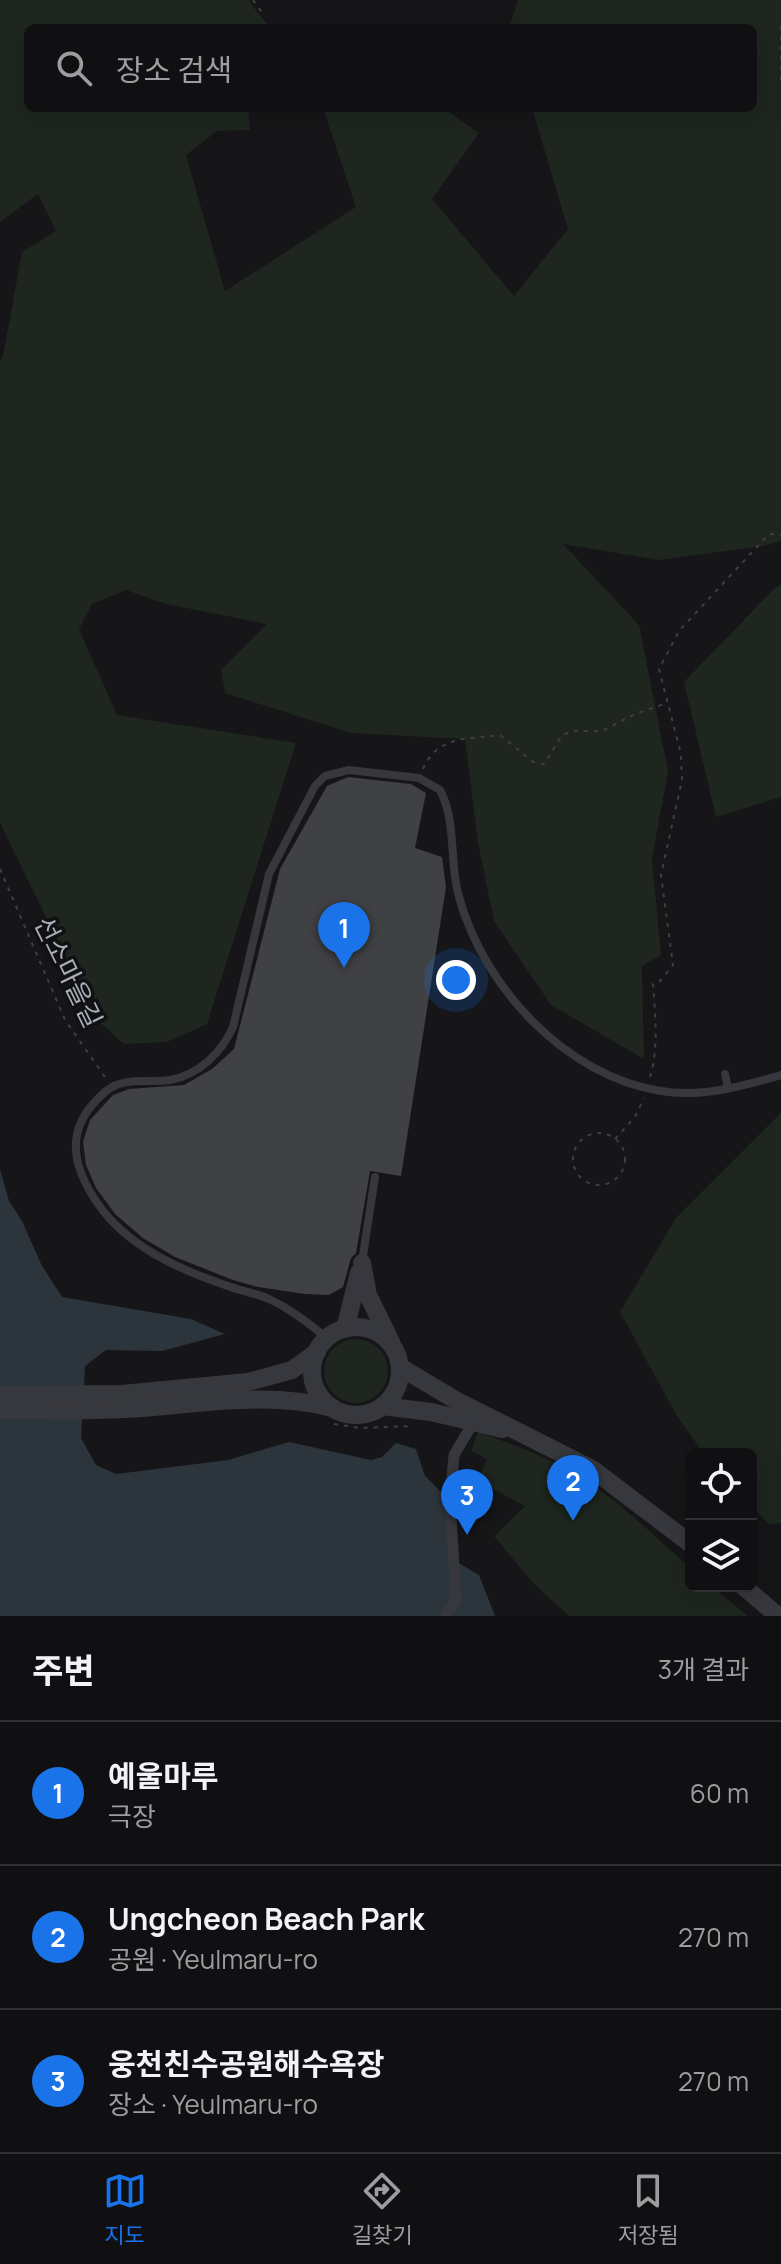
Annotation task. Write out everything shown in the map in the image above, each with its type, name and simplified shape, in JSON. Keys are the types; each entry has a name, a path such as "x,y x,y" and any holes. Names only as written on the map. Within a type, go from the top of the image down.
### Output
{"street":[{"path":"345,1329 362,1263"},
{"path":"362,1263 368,1295 400,1367 398,1385 382,1406"},
{"path":"0,1395 123,1402 248,1382 292,1370 345,1329 369,1329 380,1334 393,1347"},
{"path":"322,1345 312,1372 318,1392 333,1408"},
{"path":"400,1367 445,1394 592,1469 685,1539"},
{"path":"0,1410 123,1402 300,1399 352,1414 363,1414 382,1406 431,1412 531,1437"},
{"path":"446,1616 456,1600 450,1501 454,1455 473,1423"},
{"path":"750,1592 778,1616"}],"lane":[{"path":"322,1345 299,1316 270,1299 212,1280 138,1243 105,1214 82,1178 74,1142 85,1114 112,1087 128,1081 171,1080 189,1074 222,1047 233,1027 269,874 315,786 325,776 349,770 419,778 440,790 446,800 458,896 483,955 505,989 533,1021 596,1069 647,1088 688,1093 728,1088 781,1075"},
{"path":"725,1074 728,1088"},
{"path":"362,1263 375,1177"}],"path":[{"path":"253,0 263,14"},
{"path":"781,26 781,86"},
{"path":"615,1139 635,1117 647,1088 653,1068 653,984 660,981 673,965 661,875 682,780 681,754 659,669 679,631 769,534 781,535"},
{"path":"419,778 429,757 448,741 500,735 533,762 544,764 562,735 573,731 602,731 635,714 668,703"},
{"name":"선소마을길","path":"0,869 65,1020 112,1087"},
{"path":"590,1135 615,1139 621,1145 625,1161 619,1176 605,1185 588,1183 581,1178 574,1163 577,1146 590,1135"}],"shaded area":[{"path":"0,0 249,0 268,24 24,24 24,112 248,112 250,130 217,131 186,155 225,291 356,207 324,112 449,112 479,133 432,199 514,296 568,229 533,112 757,112 757,24 510,24 518,0 781,0 781,541 659,560 563,544 639,625 668,771 652,859 661,955 642,966 644,1059 551,1005 494,921 478,843 465,739 351,733 225,693 221,670 267,624 166,604 126,590 92,604 79,629 117,715 296,743 207,1024 167,1042 124,1044 96,1019 0,823 0,361 22,252 56,231 38,194 0,222"},
{"path":"781,584 781,797 716,817 684,682"},
{"path":"781,1113 781,1523 769,1524 757,1512 757,1448 700,1448 677,1416 620,1312 676,1218"},
{"path":"0,1169 9,1201 22,1221 41,1264 62,1297 191,1319 225,1334 162,1351 106,1350 85,1366 81,1438 96,1465 116,1474 228,1460 289,1442 371,1460 382,1457 396,1443 416,1449 425,1476 450,1501 457,1562 479,1575 495,1616 0,1616"},
{"path":"350,1339 362,1339 379,1348 386,1359 386,1383 379,1394 362,1403 350,1403 338,1398 329,1389 324,1377 324,1365 329,1353 338,1344"},
{"path":"478,1432 537,1455 587,1481 685,1563 685,1592 718,1592 748,1616 569,1616 534,1584 494,1536 525,1506 478,1481 487,1459 471,1451"}],"building":[{"path":"348,777 411,784 426,793 415,848 442,857 446,887 401,1176 370,1171 356,1253 351,1258 343,1287 329,1295 305,1294 233,1280 175,1257 143,1238 115,1214 96,1188 86,1165 83,1142 90,1120 113,1095 129,1089 184,1085 212,1069 234,1049 280,869 327,786"}],"place":[{"name":"예울마루","path":"344,968"},
{"name":"Ungcheon Beach Park","path":"573,1521"},
{"name":"웅천친수공원해수욕장","path":"467,1535"}]}
